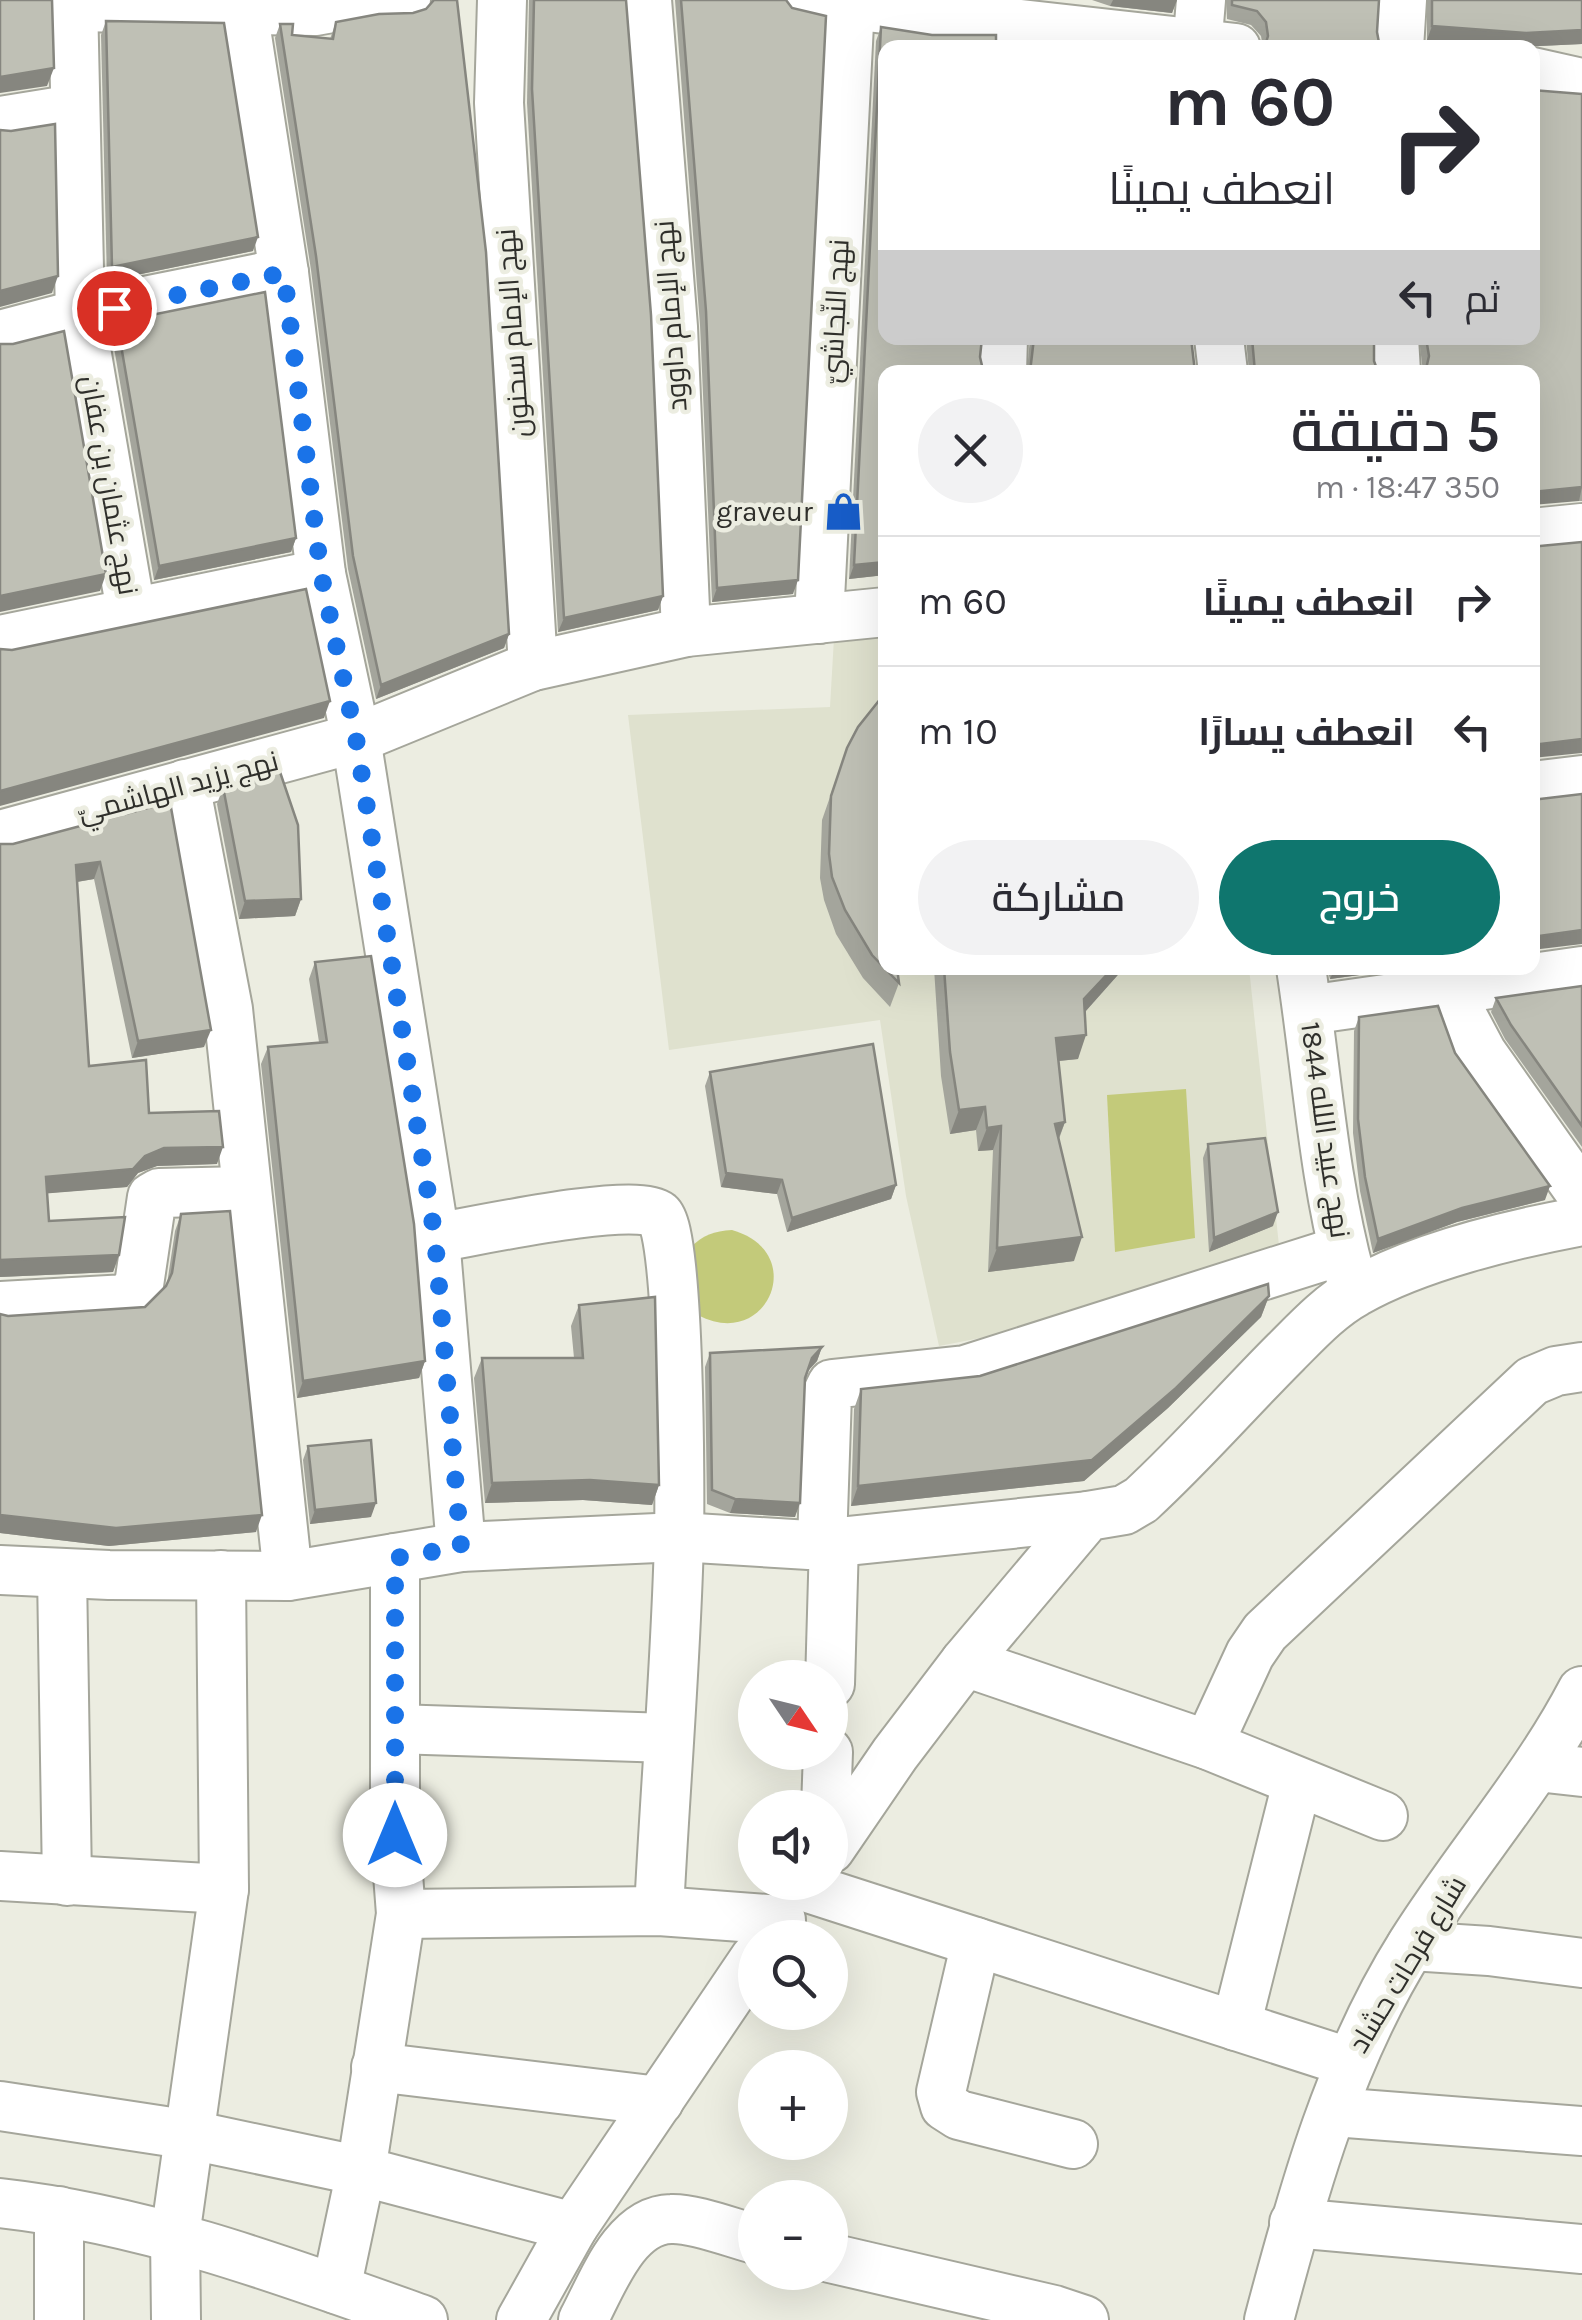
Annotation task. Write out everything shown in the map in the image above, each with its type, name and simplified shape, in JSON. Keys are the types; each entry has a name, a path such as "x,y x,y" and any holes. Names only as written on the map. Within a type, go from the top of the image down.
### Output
{"street":[{"path":"73,4 243,10 406,0"},
{"name":"نهج الإمام سحنون","path":"502,0 498,103 533,666"},
{"name":"نهج الإمام داوود","path":"647,0 673,327 686,632"},
{"path":"1400,40 1402,0"},
{"path":"827,2 971,9 1024,35 1208,35"},
{"name":"نهج النّجاشيّ","path":"819,619 827,2"},
{"name":"نهج عثمان بن عفان","path":"73,4 80,314 131,611"},
{"path":"243,10 284,273 321,574 356,738 435,1238 461,1547"},
{"path":"1540,74 1582,84"},
{"path":"0,121 75,109"},
{"path":"0,335 80,314 284,273"},
{"path":"1540,532 1582,528"},
{"path":"0,640 321,574"},
{"name":"نهج يزيد الهاشميّ","path":"0,835 356,738 533,666 686,632 878,613"},
{"path":"1540,785 1582,780"},
{"path":"186,784 228,1009 288,1576"},
{"path":"1540,973 1582,971"},
{"path":"1305,989 1448,991 1504,975"},
{"name":"نهج عبيد اللله 1844","path":"1305,989 1349,1271"},
{"path":"1448,991 1482,1053 1582,1196"},
{"path":"0,1306 127,1299 139,1285 152,1196 245,1191"},
{"path":"435,1238 640,1208 656,1212 664,1220 671,1252 676,1328 679,1538 659,1911"},
{"path":"830,1660 827,1394 832,1384 966,1370 1349,1271 1415,1266 1528,1232 1582,1221"},
{"path":"0,1570 288,1576 461,1547 679,1538 828,1543 1124,1510 1141,1500 1311,1328 1349,1271"},
{"path":"1208,1745 1250,1654 1265,1632 1532,1381 1556,1370 1582,1367"},
{"path":"521,2320 573,2227 895,1754 1088,1516"},
{"path":"336,2289 361,2172 400,1914 395,1835 395,1558"},
{"path":"62,1574 67,1881"},
{"path":"176,2320 175,2236 224,1888 220,1576"},
{"path":"966,1662 1208,1745 1383,1816"},
{"name":"شارع فرحات حشاد","path":"1269,2320 1294,2223 1348,2062 1410,1946 1559,1769 1556,1740 1582,1691"},
{"path":"395,1729 668,1738"},
{"path":"1236,2026 1297,1783"},
{"path":"0,1876 224,1888"},
{"path":"400,1914 791,1906 976,1942 1348,2062"},
{"path":"976,1942 941,2092 944,2106 959,2114 1073,2144"},
{"path":"1410,1946 1582,1963"},
{"path":"376,2067 659,2101"},
{"path":"0,2106 191,2135 361,2172 573,2227"},
{"path":"1334,2112 1582,2131"},
{"path":"0,2203 59,2211 175,2236 423,2320"},
{"path":"59,2211 59,2320"},
{"path":"582,2320 620,2252 651,2224 672,2218 738,2235"},
{"path":"1294,2223 1582,2249"},
{"path":"848,2263 1061,2317"}],"shaded area":[{"path":"878,633 878,975 1250,975 1281,1264 1130,1309 939,1346 906,1196 880,1020 669,1050 628,715 830,707 834,638"}],"green space":[{"path":"1186,1089 1195,1238 1115,1252 1107,1095"},
{"path":"732,1230 756,1241 769,1258 774,1276 770,1295 760,1310 743,1320 722,1323 698,1315 690,1248 709,1234"}],"building":[{"path":"0,0 52,0 54,68 0,77"},
{"path":"434,0 457,0 486,252 509,634 381,685 353,556 316,256 280,24 293,24 292,35 333,39 336,22 413,13 426,9"},
{"path":"534,0 626,0 651,315 663,596 564,618 532,89"},
{"path":"681,0 786,0 792,8 826,16 798,580 717,588 706,311"},
{"path":"1232,0 1379,0 1378,40 1267,40 1266,22 1257,11 1232,5"},
{"path":"1432,0 1582,0 1582,30 1526,33 1432,26"},
{"path":"106,21 224,23 258,237 112,267"},
{"path":"881,27 932,35 996,35 996,40 880,40"},
{"path":"878,87 878,345 981,345 982,365 878,365 878,563 854,565"},
{"path":"1540,91 1582,94 1582,487 1540,491 1540,365 1427,365 1427,345 1540,345"},
{"path":"55,124 58,276 0,291 0,130"},
{"path":"265,292 296,538 159,566 117,322"},
{"path":"64,331 106,574 0,596 0,344"},
{"path":"1033,345 1192,345 1194,365 1031,365"},
{"path":"1253,345 1374,345 1375,365 1254,365"},
{"path":"1582,542 1582,739 1540,744 1540,546"},
{"path":"306,589 330,701 0,791 0,649 12,650"},
{"path":"878,702 878,961 845,910 832,877 829,854 831,796 858,727"},
{"path":"280,772 298,825 301,899 245,901 223,787"},
{"path":"1582,794 1582,930 1540,936 1540,799"},
{"path":"170,802 211,1030 138,1041 100,862 76,865 89,1066 146,1060 149,1113 219,1111 223,1147 164,1148 145,1156 133,1169 46,1177 49,1221 125,1217 119,1255 0,1260 0,844 13,844"},
{"path":"371,956 414,1224 425,1361 303,1381 268,1047 327,1042 315,962"},
{"path":"944,975 1106,975 1084,999 1086,1035 1056,1038 1065,1122 1055,1124 1082,1237 997,1248 1001,1126 987,1128 985,1107 959,1110"},
{"path":"1582,986 1582,1126 1496,998"},
{"path":"1438,1006 1455,1053 1550,1186 1462,1208 1378,1239 1358,1119 1359,1017"},
{"path":"873,1044 896,1185 792,1218 782,1180 726,1173 710,1072"},
{"path":"1265,1138 1278,1212 1214,1238 1208,1144"},
{"path":"230,1211 262,1515 116,1528 0,1515 0,1314 145,1307 166,1286 172,1273 181,1214"},
{"path":"1268,1284 1269,1296 1176,1388 1092,1460 858,1486 861,1389 980,1376"},
{"path":"655,1297 659,1485 590,1480 492,1483 482,1358 583,1358 579,1305"},
{"path":"822,1347 812,1358 805,1378 800,1503 735,1499 712,1490 710,1353"},
{"path":"371,1440 376,1503 315,1510 308,1446"}],"place":[{"name":"graveur","path":"843,511"}],"route":[{"path":"114,308 284,273 321,574 356,738 435,1238 461,1547 395,1558 395,1835"}]}
